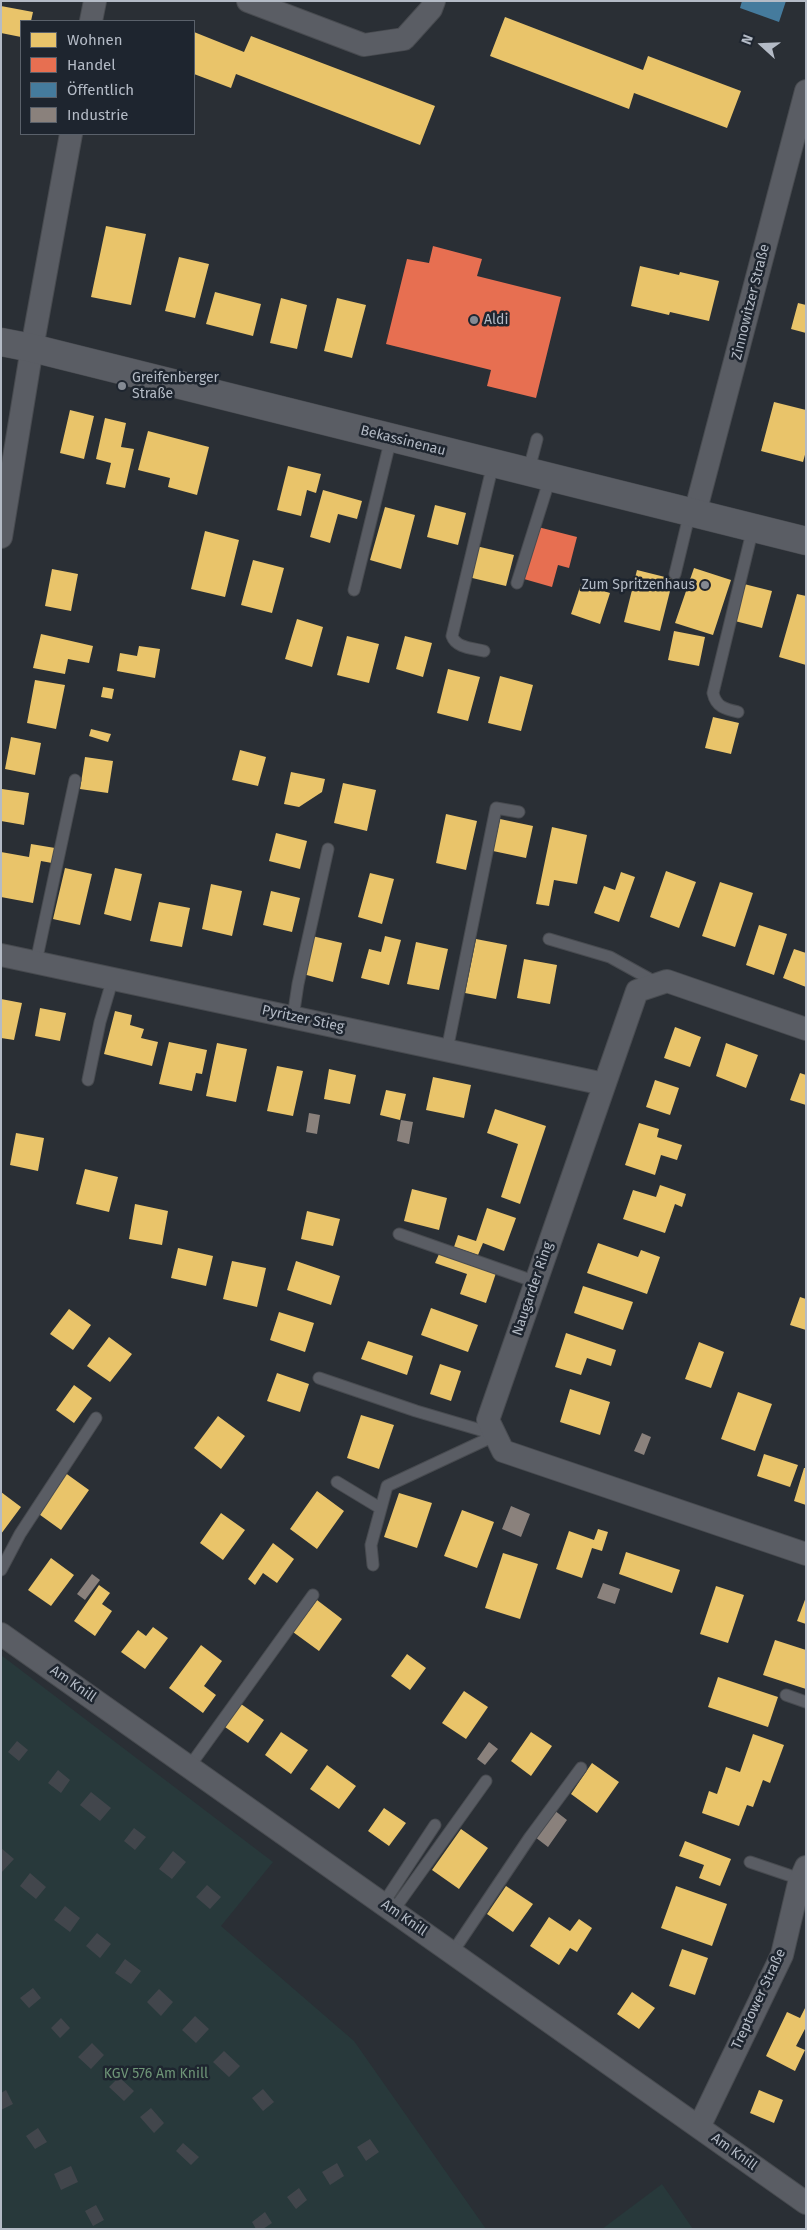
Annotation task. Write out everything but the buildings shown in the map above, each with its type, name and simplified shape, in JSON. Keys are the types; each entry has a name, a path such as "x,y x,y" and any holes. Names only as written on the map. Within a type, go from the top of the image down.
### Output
{"street":[{"path":"91,20 95,1"},
{"path":"248,1 364,44 404,39 431,10 434,1"},
{"name":"Zinnowitzer Straße","path":"692,512 806,91"},
{"path":"1,536 32,348 71,135"},
{"name":"Bekassinenau","path":"1,342 32,348 539,476 754,528 805,537"},
{"name":"Pyritzer Stieg","path":"1,955 604,1084"},
{"name":"Naugarder Ring","path":"806,1029 666,981 637,991 488,1420 503,1451 806,1554"},
{"name":"Am Knill","path":"1,1634 806,2203"},
{"name":"Treptower Straße","path":"699,2127 782,1955 803,1873"}],"lane":[{"path":"354,590 391,438"},
{"path":"517,583 539,476 537,439"},
{"path":"484,651 459,645 452,636 493,464"},
{"path":"675,574 692,512"},
{"path":"738,712 719,706 713,693 754,528"},
{"path":"36,962 75,780"},
{"path":"447,1050 496,808 519,812"},
{"path":"293,1016 328,849"},
{"path":"549,939 610,957 658,984"},
{"path":"88,1080 100,1022 113,978"},
{"path":"399,1234 536,1282"},
{"path":"318,1378 424,1414 496,1435"},
{"path":"1,1570 20,1534 96,1418"},
{"path":"373,1565 371,1545 387,1486 496,1435"},
{"path":"337,1482 352,1493 380,1508"},
{"path":"189,1767 313,1595"},
{"path":"786,1696 806,1702"},
{"path":"452,1953 530,1837 581,1768"},
{"path":"388,1907 486,1781"},
{"path":"388,1907 435,1825"},
{"path":"750,1862 803,1873"}],"green space":[{"name":"KGV 576 Am Knill","path":"1,1655 273,1862 221,1926 354,2041 486,2229 1,2229"},
{"path":"662,2184 693,2229 602,2229"}],"place":[{"name":"Aldi","path":"474,320"},
{"name":"Greifenberger Straße","path":"122,386"},
{"name":"Zum Spritzenhaus","path":"705,585"}]}
